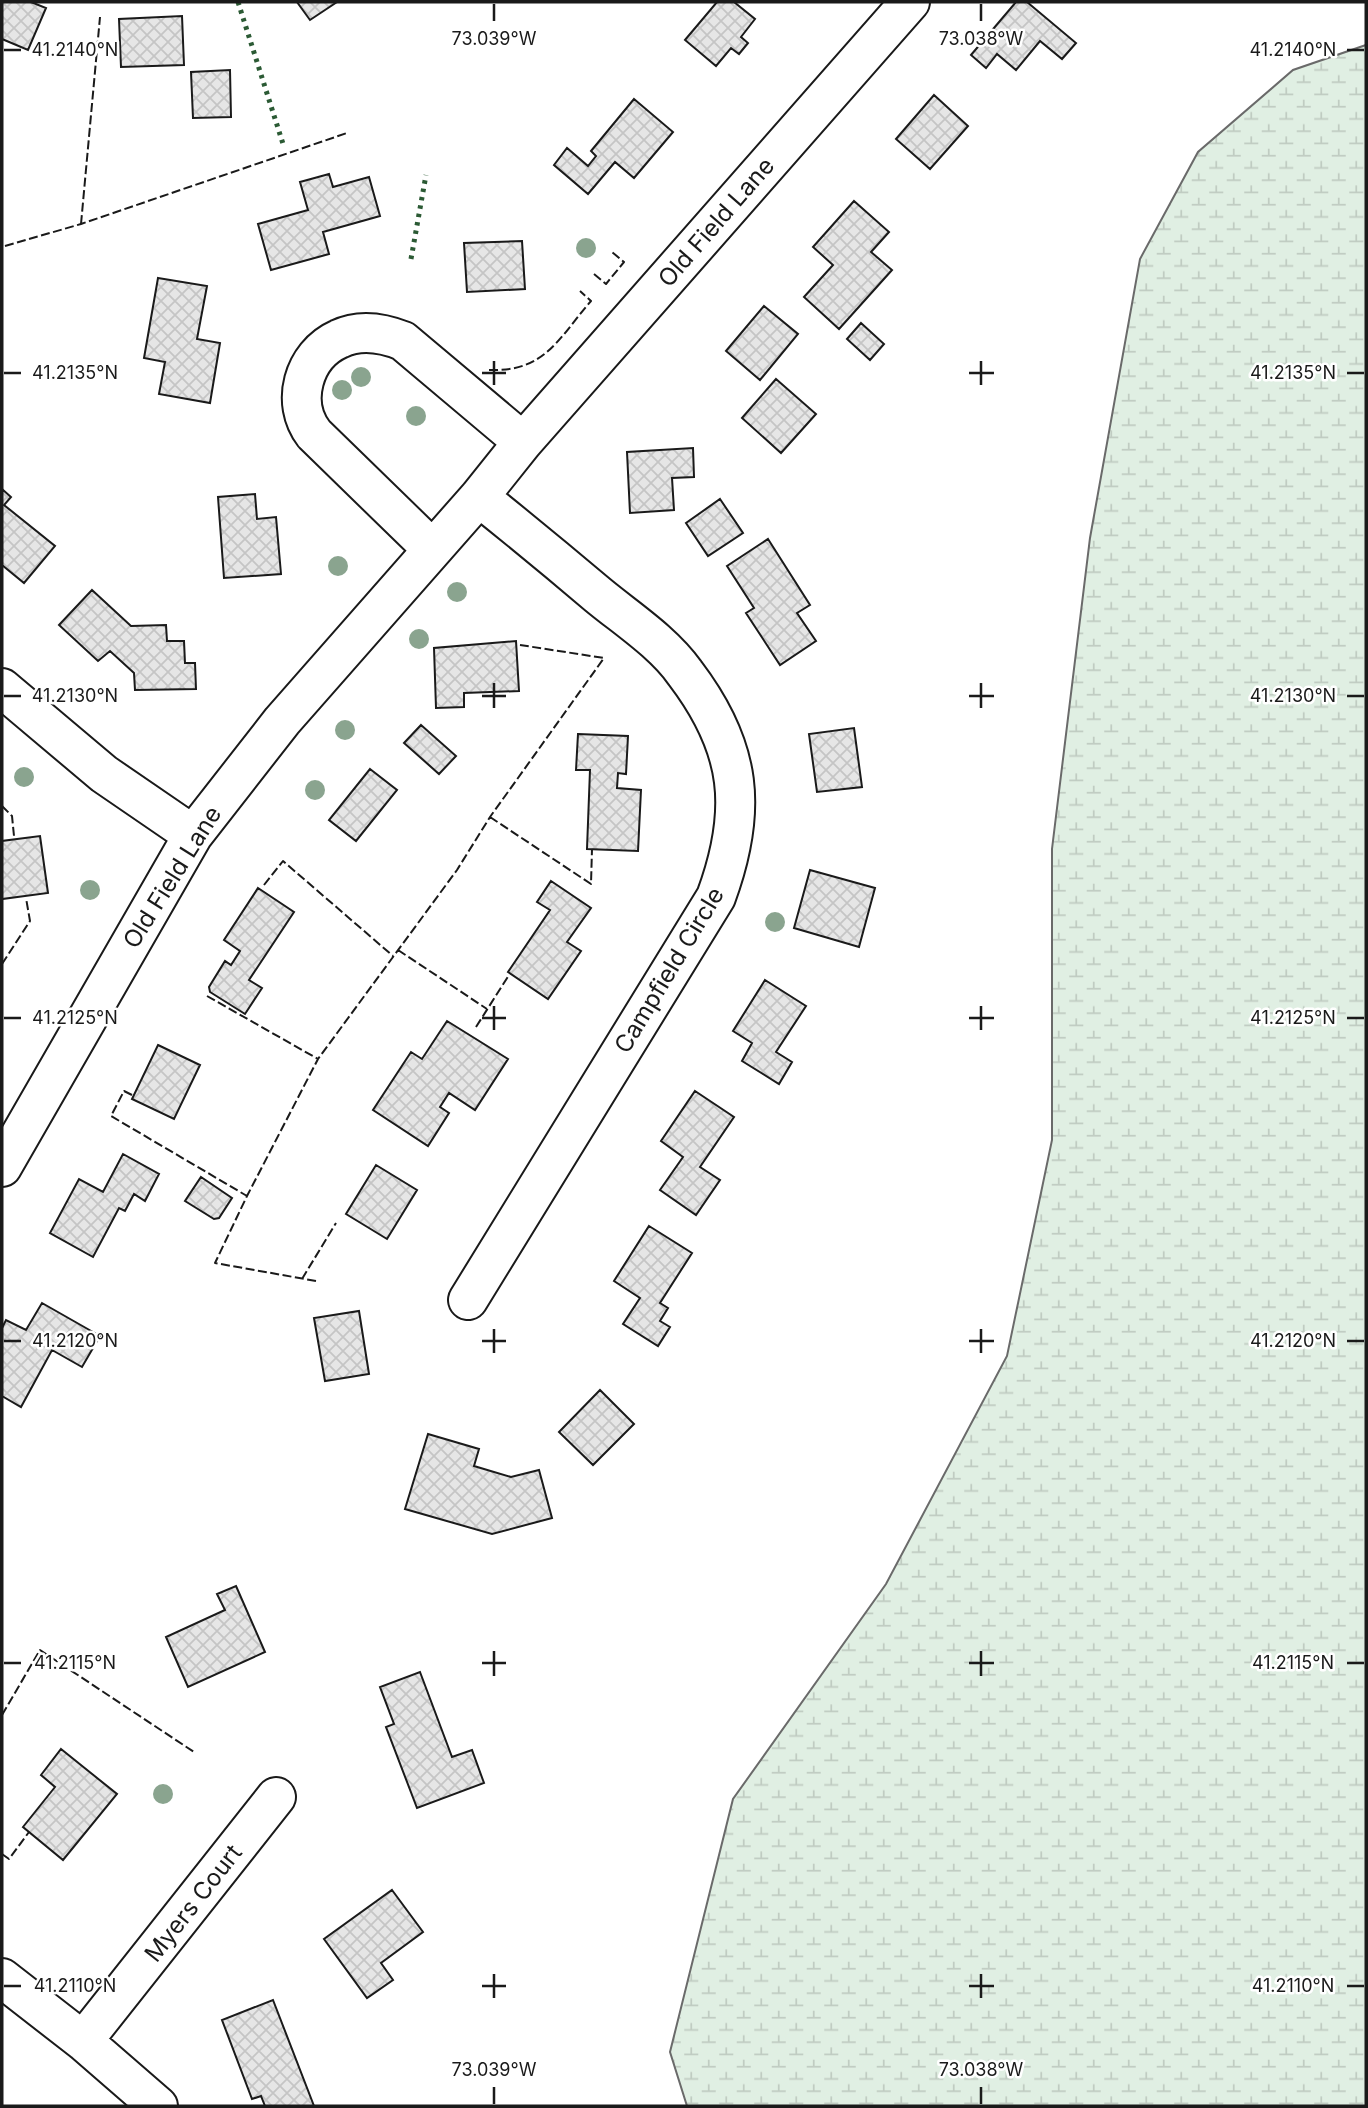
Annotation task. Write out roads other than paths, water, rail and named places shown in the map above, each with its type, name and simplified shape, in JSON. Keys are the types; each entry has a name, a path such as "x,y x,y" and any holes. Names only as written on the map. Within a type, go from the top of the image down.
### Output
{"street":[{"name":"Old Field Lane","path":"2,1167 193,835 282,721 910,2"},
{"path":"432,549 306,424 301,392 315,357 340,338 363,333 386,334 402,341 523,442"},
{"name":"Campfield Circle","path":"468,1300 716,897 730,860 736,803 733,770 725,745 711,714 685,672 651,638 479,497"},
{"path":"2,688 104,774 193,835"},
{"name":"Myers Court","path":"83,2042 276,1797"},
{"path":"2,1978 154,2100 158,2106"}]}
